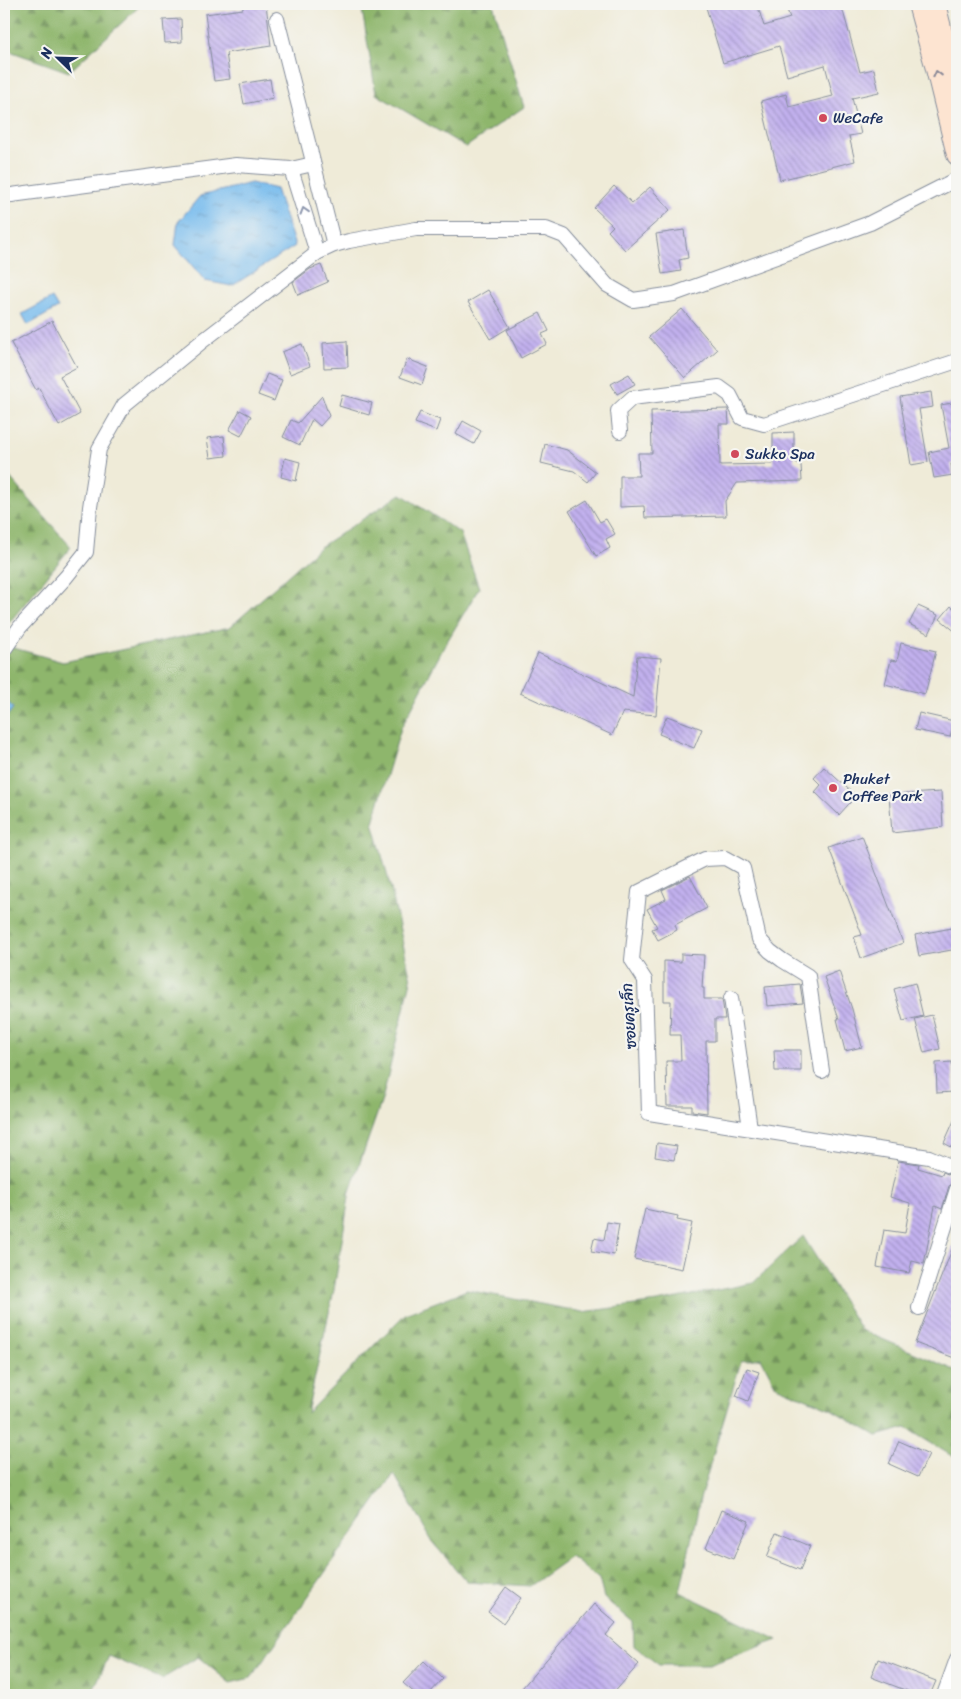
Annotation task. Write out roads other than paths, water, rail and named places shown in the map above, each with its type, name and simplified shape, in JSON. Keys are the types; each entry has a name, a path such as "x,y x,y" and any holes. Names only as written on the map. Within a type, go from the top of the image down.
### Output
{"main road":[{"path":"918,4 957,155"},
{"path":"935,4 952,52 957,91"}],"street":[{"path":"277,19 334,244"},
{"path":"4,196 236,165 291,169 313,164"},
{"path":"291,169 317,253"},
{"path":"4,650 20,627 66,577 86,552 90,508 99,449 124,405 200,343 317,253 334,244 416,229 546,229 564,236 607,285 633,300 674,294 870,223 957,179"},
{"path":"620,431 618,411 632,398 719,387 730,395 742,418 764,424 957,361"},
{"name":"ซอยครูเล็ก","path":"822,1071 808,976 770,952 759,939 742,868 725,858 705,859 639,892 632,960 645,980 649,1113 929,1157 957,1169"},
{"path":"731,998 750,1128"},
{"path":"919,1308 957,1189"},
{"path":"944,1695 957,1659"}],"water":[{"path":"251,183 276,189 295,246 232,286 205,281 175,245 178,222 200,196"},
{"path":"52,298 58,308 28,325 22,314"},
{"path":"4,698 13,708 4,721"}],"place":[{"name":"WeCafe","path":"823,118"},
{"name":"Sukko Spa","path":"735,454"},
{"name":"Phuket Coffee Park","path":"833,788"}]}
